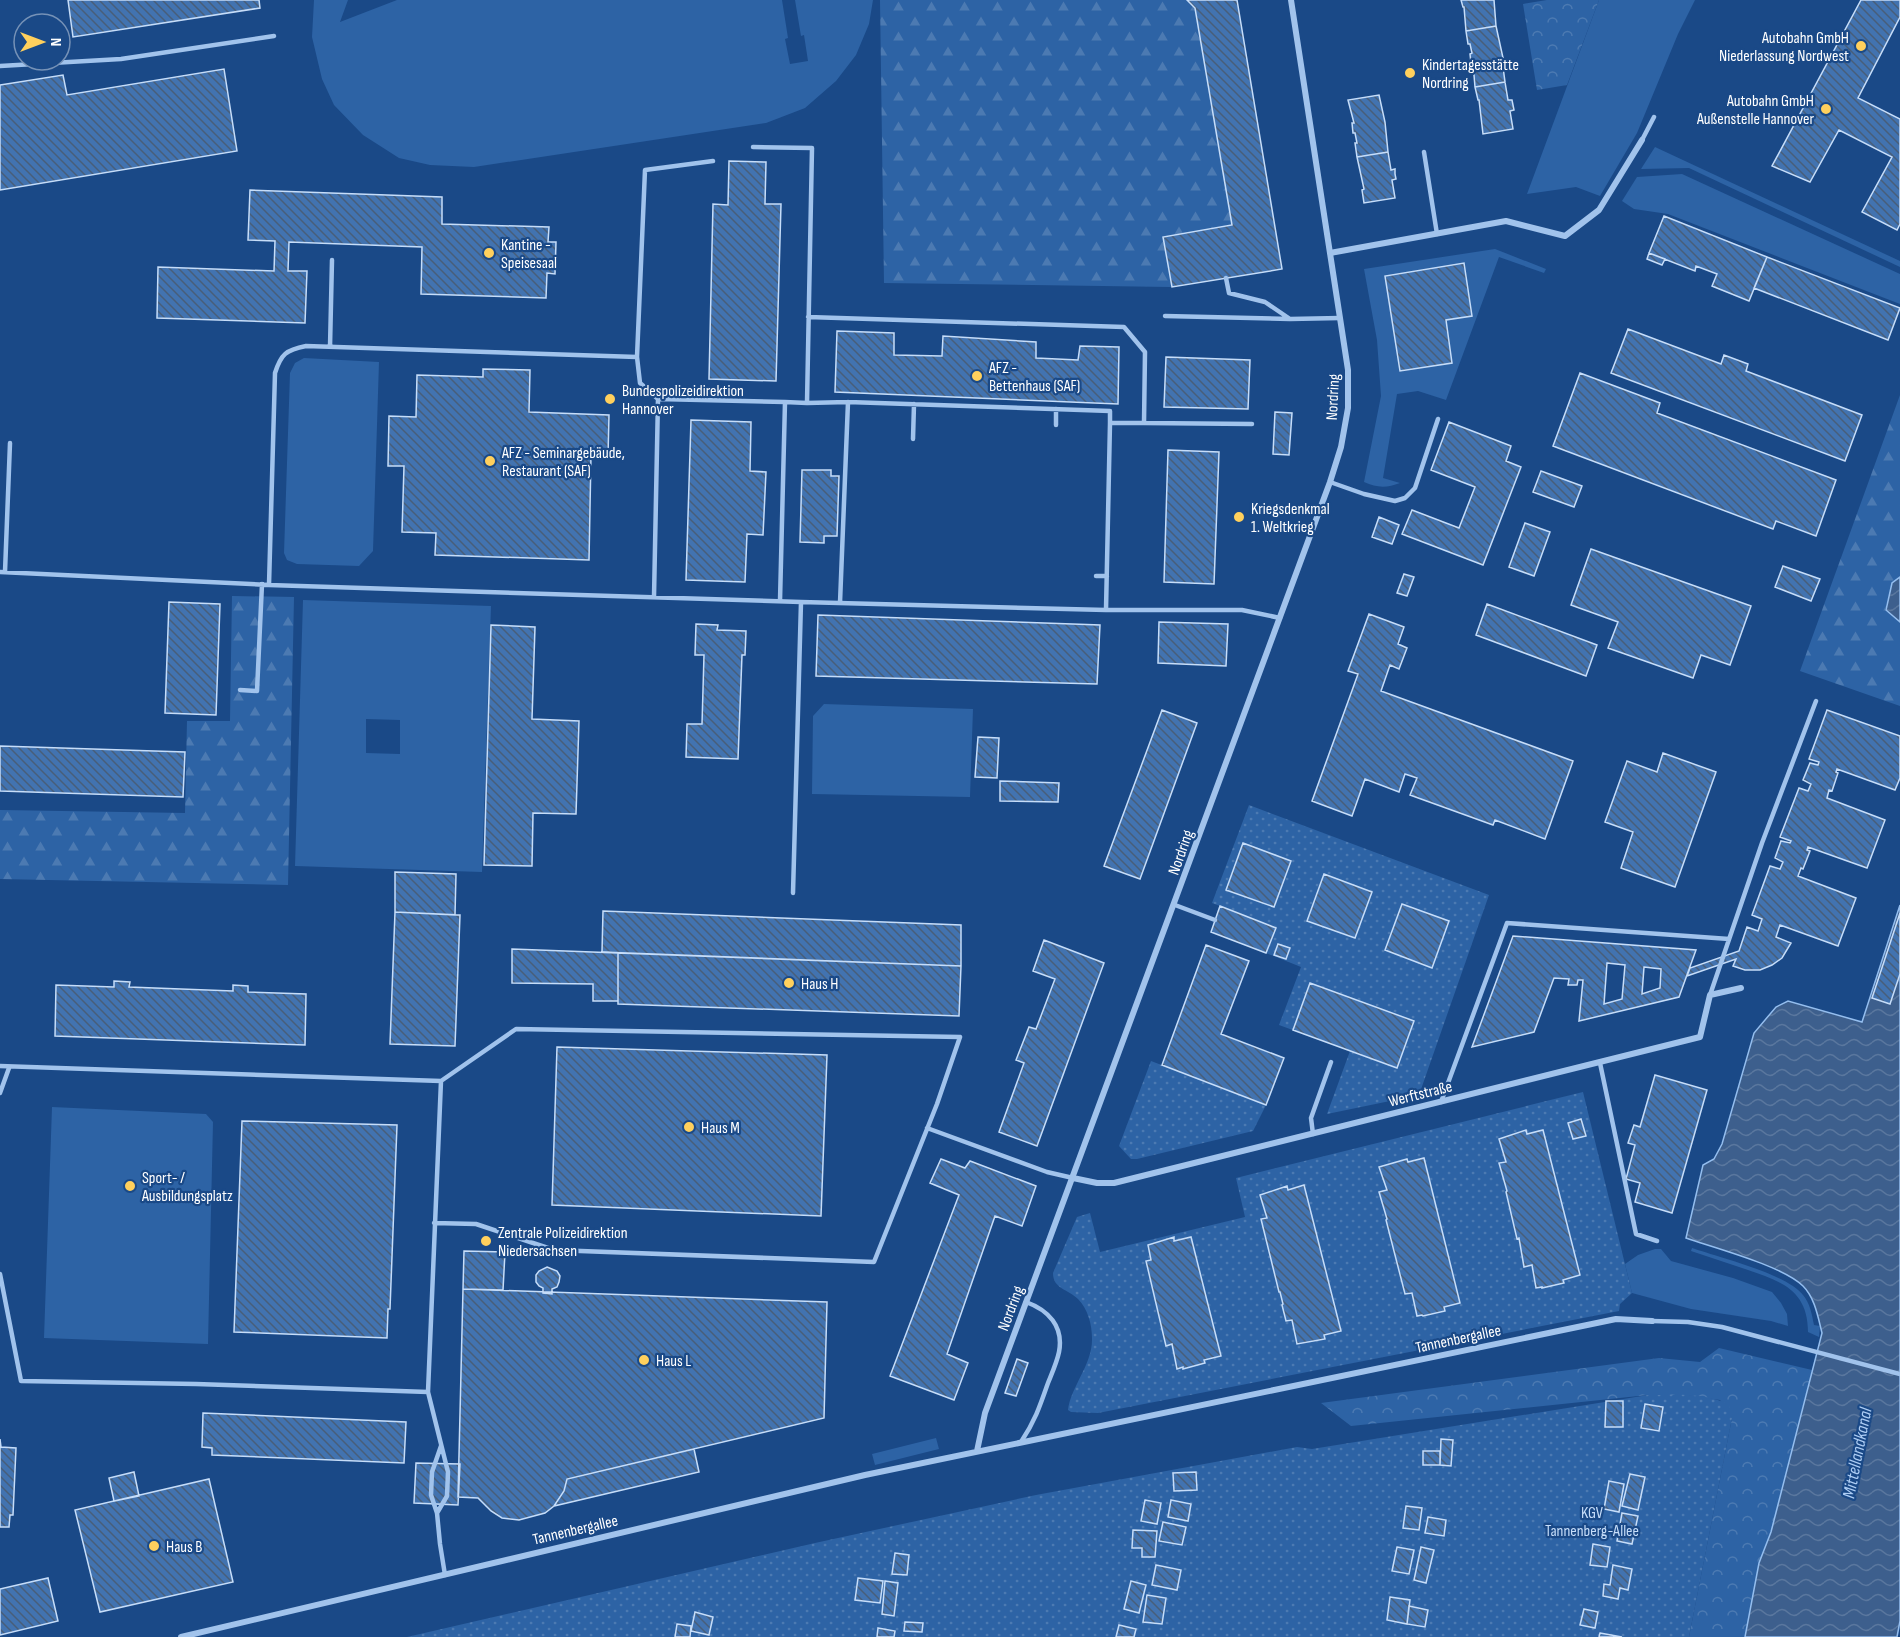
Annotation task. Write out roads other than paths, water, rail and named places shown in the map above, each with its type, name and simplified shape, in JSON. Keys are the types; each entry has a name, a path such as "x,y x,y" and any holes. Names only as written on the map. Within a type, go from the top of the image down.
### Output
{"street":[{"name":"Nordring","path":"977,1451 985,1413 1175,905 1341,447 1348,408 1348,370 1291,0"},
{"path":"1330,253 1506,221 1565,236 1599,210 1642,140"},
{"path":"1710,994 1741,988"},
{"name":"Werftstraße","path":"1073,1178 1097,1183 1114,1183 1700,1037 1710,994"},
{"name":"Tannenbergallee","path":"181,1637 865,1475 1616,1319 1652,1321"}],"lane":[{"path":"0,66 121,59 274,36"},
{"path":"1642,140 1654,117"},
{"path":"753,147 812,148 807,403"},
{"path":"1424,152 1437,234"},
{"path":"713,161 645,170 637,357 640,383 658,399 848,402 1110,411 1106,610"},
{"path":"330,347 332,260"},
{"path":"1226,278 1229,293 1264,302 1290,319"},
{"path":"1165,316 1340,318"},
{"path":"808,317 1124,327 1145,352 1144,423"},
{"path":"269,585 275,374 279,359 291,349 306,346 637,357"},
{"path":"654,597 658,399"},
{"path":"780,601 784,402"},
{"path":"840,603 848,402"},
{"path":"913,439 914,404"},
{"path":"1056,409 1056,425"},
{"path":"1330,482 1364,494 1395,501 1405,498 1415,488 1438,419"},
{"path":"1110,423 1252,424"},
{"path":"10,443 3,572 269,585 801,602 1106,610 1242,610 1280,618"},
{"path":"1095,576 1107,576"},
{"path":"240,690 257,691 262,584"},
{"path":"793,893 801,602"},
{"path":"1710,994 1762,843 1815,701"},
{"path":"1175,905 1215,920"},
{"path":"1441,1101 1507,923 1729,939"},
{"path":"0,1066 441,1081 516,1029 960,1037 874,1262 554,1250 477,1224 434,1223"},
{"path":"1313,1134 1311,1118 1331,1062"},
{"path":"1600,1063 1636,1234 1656,1241"},
{"path":"0,1093 9,1068"},
{"path":"437,1513 447,1496 448,1472 428,1392 441,1081"},
{"path":"927,1128 1047,1172 1073,1178"},
{"path":"0,1275 21,1381 428,1392"},
{"path":"1021,1442 1034,1422 1059,1352 1060,1335 1054,1321 1040,1307 1026,1302"},
{"name":"Tannenbergallee","path":"1652,1321 1688,1322 1722,1327 1900,1374"},
{"path":"441,1446 432,1472 431,1495 437,1513 445,1575"}],"water":[{"path":"1900,577 1900,622 1886,610 1892,583"},
{"name":"Mittellandkanal","path":"1900,905 1900,1621 1897,1637 1745,1637 1759,1563 1771,1532 1822,1333 1816,1308 1810,1296 1803,1286 1793,1279 1765,1265 1686,1238 1703,1165 1714,1159 1722,1144 1754,1033 1776,1007 1788,1001 1862,1022"}],"place":[{"name":"Autobahn GmbH Niederlassung Nordwest","path":"1861,46"},
{"name":"Kindertagesstätte Nordring","path":"1410,73"},
{"name":"Autobahn GmbH Außenstelle Hannover","path":"1826,109"},
{"name":"Kantine - Speisesaal","path":"489,253"},
{"name":"AFZ - Bettenhaus (SAF)","path":"977,376"},
{"name":"Bundespolizeidirektion Hannover","path":"610,399"},
{"name":"AFZ - Seminargebäude, Restaurant (SAF)","path":"490,461"},
{"name":"Kriegsdenkmal 1. Weltkrieg","path":"1239,517"},
{"name":"Haus H","path":"789,983"},
{"name":"Haus M","path":"689,1127"},
{"name":"Sport- / Ausbildungsplatz","path":"130,1186"},
{"name":"Zentrale Polizeidirektion Niedersachsen","path":"486,1241"},
{"name":"Haus L","path":"644,1360"},
{"name":"Haus B","path":"154,1546"}],"park label":[{"name":"KGV Tannenberg-Allee","path":"1592,1521"}]}
